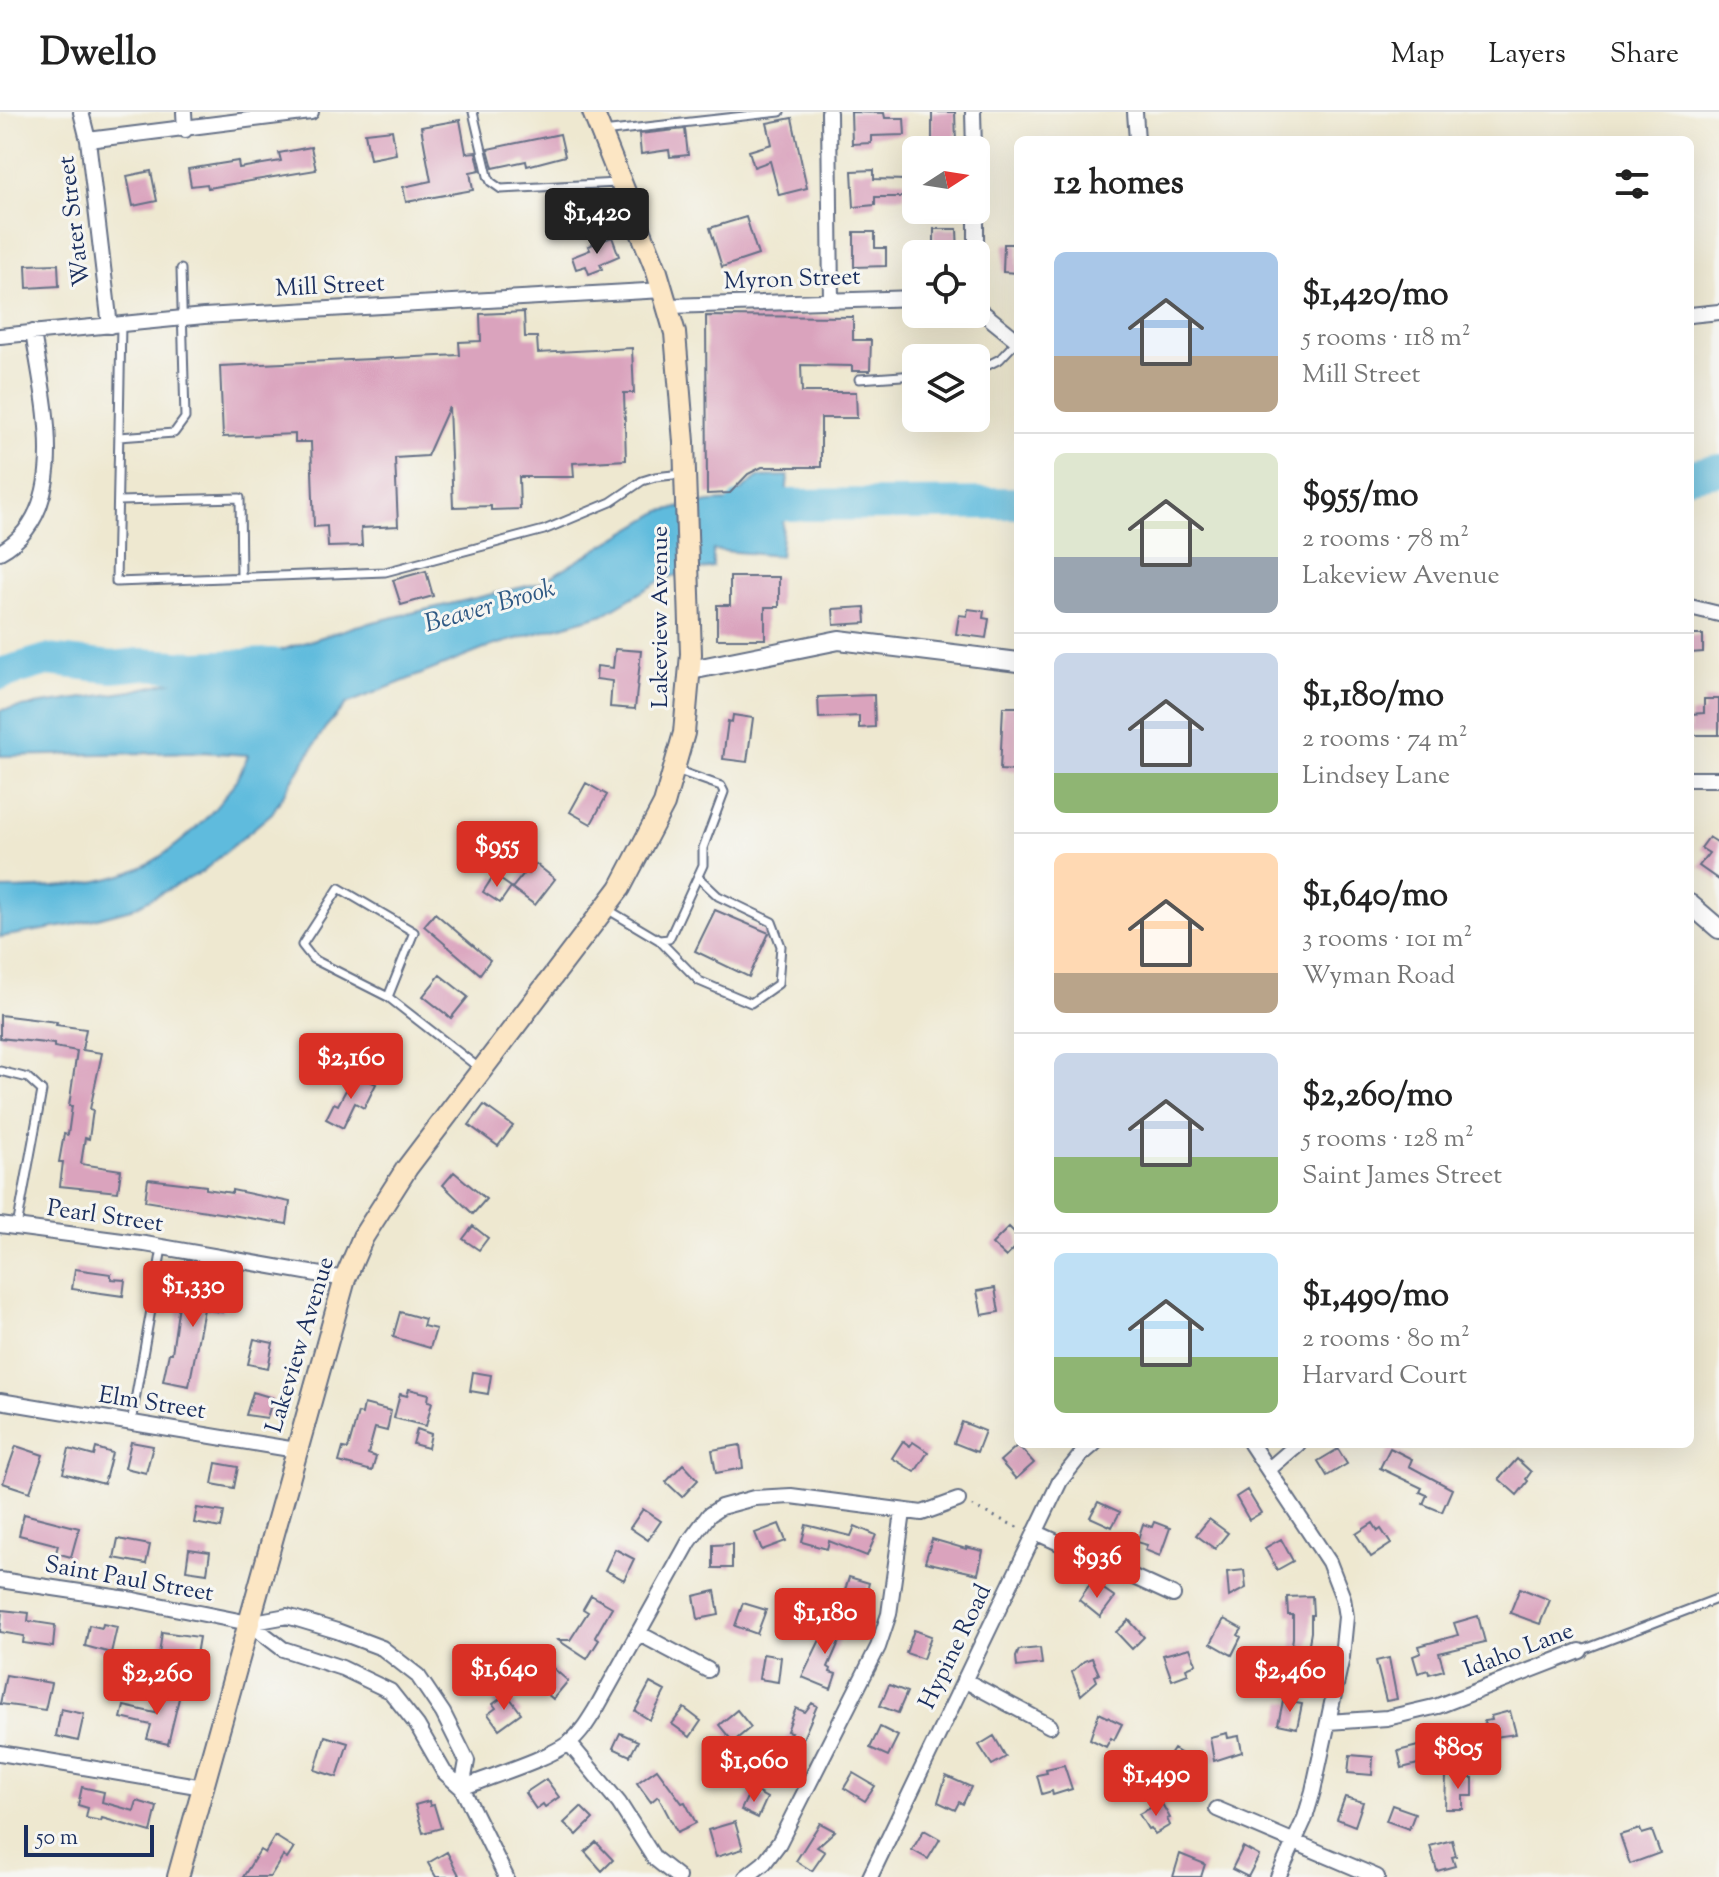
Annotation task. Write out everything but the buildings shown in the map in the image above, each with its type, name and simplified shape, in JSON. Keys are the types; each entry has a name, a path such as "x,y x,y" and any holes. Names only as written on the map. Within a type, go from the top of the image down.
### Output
{"main road":[{"name":"Lakeview Avenue","path":"178,1877 345,1279 363,1237 389,1192 606,908 634,865 676,770 684,733 691,670 679,365 667,298 597,122"}],"street":[{"name":"Water Street","path":"81,112 88,140 115,325"},
{"path":"184,112 185,130"},
{"path":"88,140 311,112"},
{"path":"829,112 831,301"},
{"path":"973,112 974,136"},
{"path":"1135,112 1137,136"},
{"name":"Myron Street","path":"667,298 831,301 902,298"},
{"name":"Mill Street","path":"0,336 183,319 667,298"},
{"path":"1694,315 1719,312"},
{"path":"990,318 1014,338"},
{"path":"0,552 17,540 31,523 46,488 47,433 33,332"},
{"path":"1694,608 1719,614"},
{"path":"691,670 839,640 1014,662"},
{"path":"1694,779 1719,779"},
{"path":"1694,907 1719,929"},
{"name":"Pearl Street","path":"0,1225 162,1247 345,1279"},
{"name":"Elm Street","path":"0,1401 296,1450"},
{"name":"Hypine Road","path":"870,1877 964,1680 1029,1531 1060,1481 1089,1448"},
{"path":"1254,1448 1329,1562 1343,1598 1345,1639 1313,1791 1295,1842 1278,1877"},
{"path":"1269,1469 1293,1448"},
{"path":"462,1788 569,1743 589,1720 699,1527 721,1507 771,1496 903,1512 936,1510 958,1500"},
{"path":"746,1877 764,1863 779,1843 878,1647 889,1614 903,1512"},
{"path":"1029,1531 1173,1595"},
{"name":"Saint Paul Street","path":"0,1580 134,1600 249,1623"},
{"path":"249,1623 287,1616 382,1648 418,1676 443,1713 467,1761 462,1788"},
{"path":"249,1623 283,1649 342,1668 390,1691 417,1725 444,1772 462,1788 506,1877"},
{"path":"638,1633 708,1670"},
{"name":"Idaho Lane","path":"1328,1722 1387,1718 1438,1706 1580,1651"},
{"path":"964,1680 1050,1726"},
{"path":"569,1743 619,1803 654,1858 678,1877"},
{"path":"0,1753 203,1787"},
{"path":"1217,1809 1377,1877"}],"lane":[{"path":"473,112 488,176 501,189 620,183"},
{"path":"597,122 780,112"},
{"path":"119,437 174,433 185,418 181,269"},
{"path":"115,325 119,437 116,582 385,572 544,530 611,502 648,479 686,483"},
{"path":"990,364 1014,345"},
{"path":"859,379 902,376"},
{"path":"118,501 240,498 241,577"},
{"path":"659,940 669,939 698,877 703,865 703,848 724,792 721,786 676,770"},
{"path":"606,908 659,940 699,981 751,1003 778,984 781,946 772,922 718,896 698,877"},
{"path":"388,997 414,932 339,888 302,945 313,959 388,997 482,1070"},
{"path":"0,1071 28,1078 42,1091 17,1227"},
{"path":"131,1423 162,1247"},
{"name":"Idaho Lane","path":"1580,1651 1719,1598"}],"path":[{"path":"958,1500 1029,1531"}],"water":[{"path":"788,476 780,556 713,550 713,567 665,578 604,614 492,646 346,704 325,728 272,813 202,872 131,909 72,925 0,937 0,889 46,888 107,879 160,857 214,810 240,773 248,755 201,752 0,756 0,710 132,691 216,671 356,626 540,583 661,511 728,501 758,477"}],"waterway":[{"name":"Beaver Brook","path":"1694,474 1719,470"},
{"name":"Beaver Brook","path":"741,508 1014,503"},
{"name":"Beaver Brook","path":"0,674 47,660 112,667 141,664 195,667 272,664"}]}
